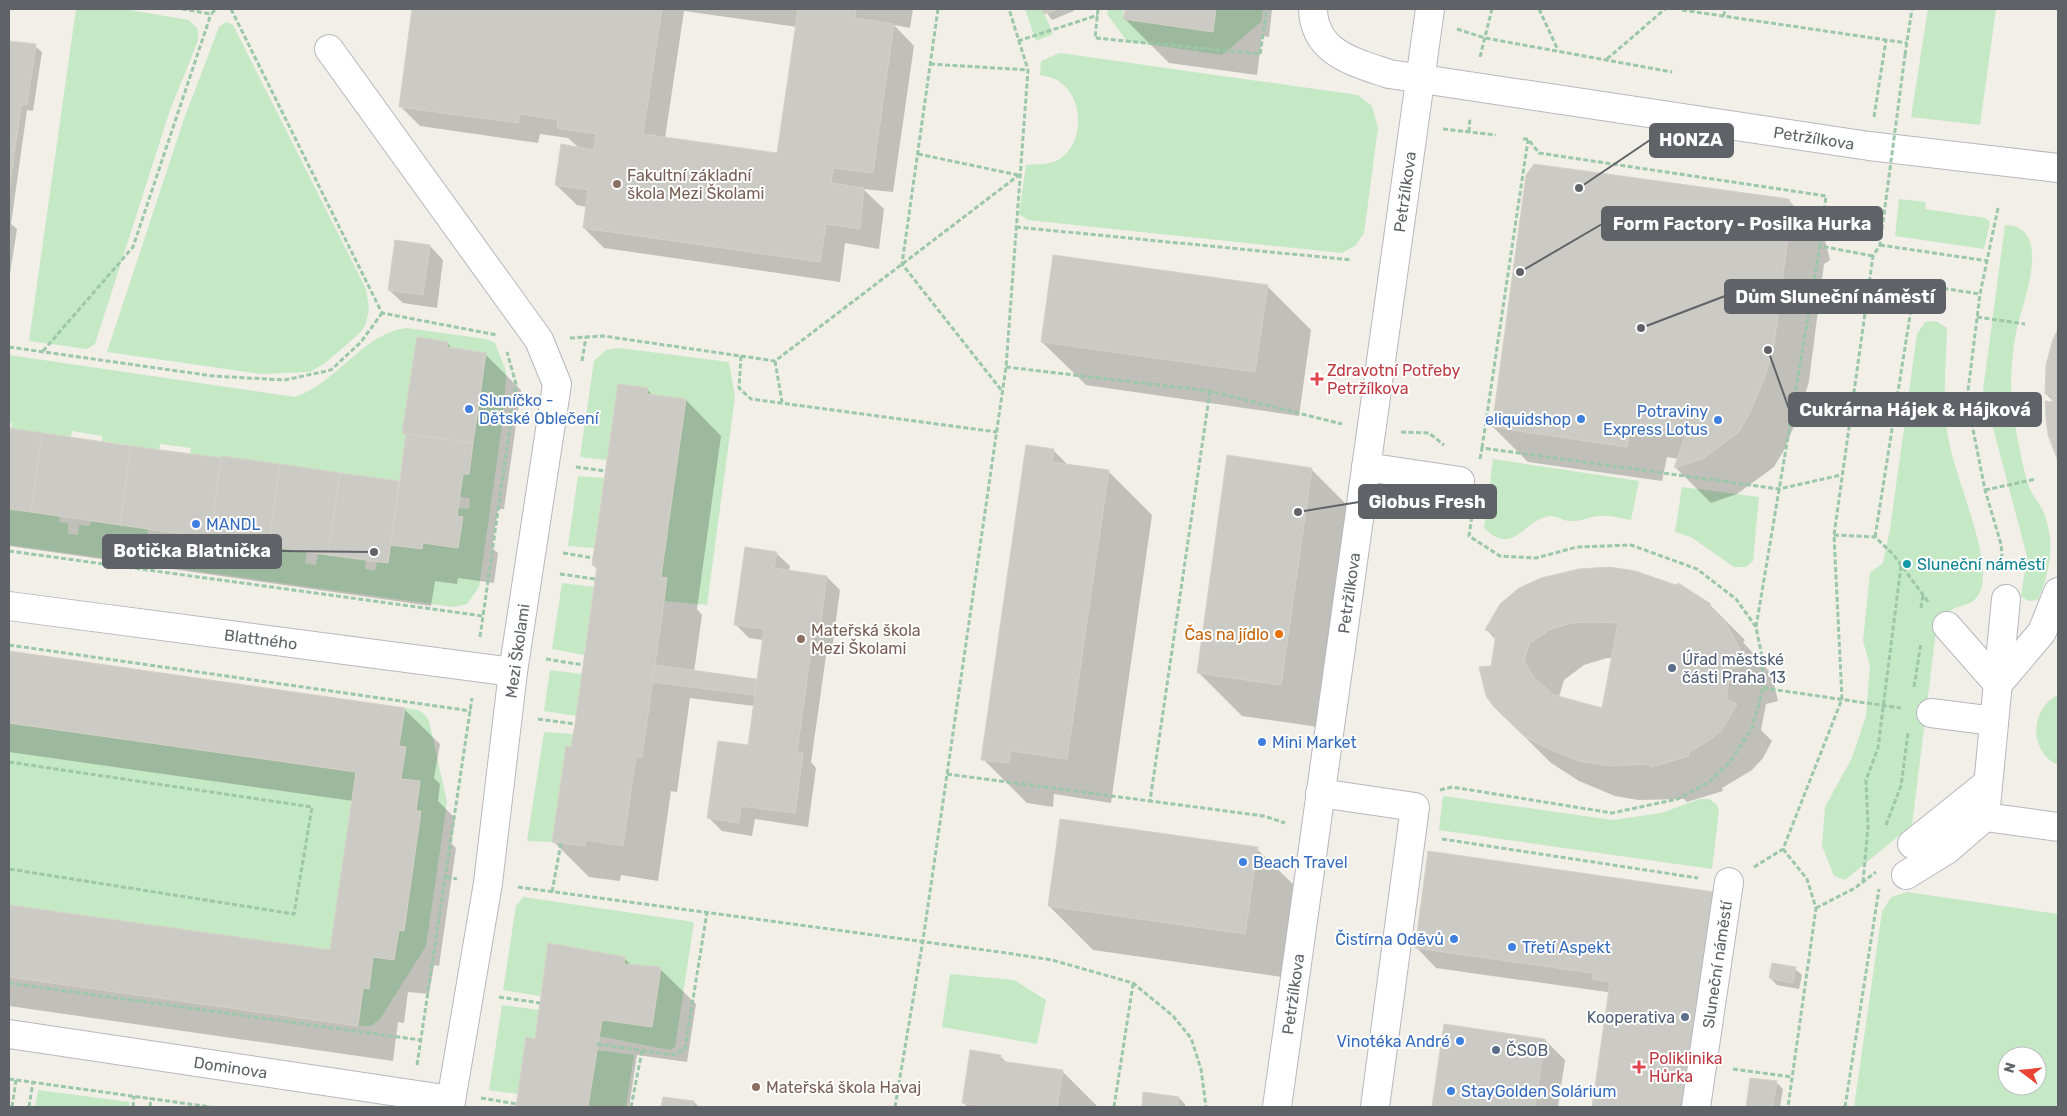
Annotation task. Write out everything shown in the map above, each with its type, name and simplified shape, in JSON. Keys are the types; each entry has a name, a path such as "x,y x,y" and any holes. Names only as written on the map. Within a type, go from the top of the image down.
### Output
{"street":[{"name":"Petržílkova","path":"1313,9 1313,24 1323,42 1350,61 1389,74 1869,146 2058,168"},
{"name":"Petržílkova","path":"1277,1107 1420,79 1440,18"},
{"name":"Mezi Školami","path":"329,49 540,340 557,384 513,672 488,883 451,1104"},
{"path":"1366,467 1469,473"},
{"path":"1998,684 2050,633 2058,592"},
{"path":"1906,875 1948,849 1985,817 2006,599"},
{"name":"Blattného","path":"9,606 513,672"},
{"path":"1947,626 1998,684"},
{"path":"2003,627 2050,633"},
{"path":"1932,713 1994,721"},
{"path":"1912,844 1988,783"},
{"path":"1320,793 1415,807 1375,1107"},
{"path":"1985,817 2058,828"},
{"name":"Sluneční náměstí","path":"1696,1107 1729,882"},
{"name":"Dominova","path":"9,1034 414,1093 451,1104"}],"path":[{"path":"182,9 210,14"},
{"path":"43,351 133,247 210,14 216,9"},
{"path":"231,9 382,313"},
{"path":"938,9 902,264 1002,391"},
{"path":"896,1107 924,940 1006,367 1028,70 1009,9"},
{"path":"1098,9 1095,38 1260,54 1267,9"},
{"path":"1479,60 1492,9"},
{"path":"1539,9 1558,51"},
{"path":"1607,60 1665,9"},
{"path":"1723,16 1726,9"},
{"path":"1788,1107 1816,908 1806,878 1783,849 1842,699 1834,535 1873,256 1880,245 1912,9"},
{"path":"1682,10 1907,43"},
{"path":"1018,41 1098,15"},
{"path":"1440,18 1485,38 1672,72"},
{"path":"1874,117 1886,40"},
{"path":"930,64 1028,70"},
{"path":"1443,129 1496,135"},
{"path":"1452,787 1612,813 1678,799 1709,782 1730,762 1752,728 1763,688 1762,657 1756,627 1820,246 1826,196 1539,153 1526,139 1482,448 1469,473"},
{"path":"918,154 1019,176"},
{"path":"382,313 503,336 540,340 604,336 775,360 1019,176"},
{"path":"1998,208 1980,294 1967,400 1984,490 2001,544 2006,599"},
{"path":"1016,227 1352,260"},
{"path":"1880,245 1988,261"},
{"path":"1820,246 1873,256"},
{"path":"1875,537 1915,284 1980,294"},
{"path":"9,347 213,376 285,380 331,370 361,342 382,313"},
{"path":"1977,316 2025,324"},
{"path":"414,1093 420,1040 471,711 516,384 503,336"},
{"path":"741,356 739,388 751,399 997,432"},
{"path":"775,360 782,402"},
{"path":"1006,367 1210,392 1352,426"},
{"path":"1150,801 1210,392"},
{"path":"1393,431 1429,433 1444,445"},
{"path":"1482,448 1779,489 1841,475"},
{"path":"568,466 605,470"},
{"path":"1984,490 2036,479"},
{"path":"1834,535 1875,537 1901,566 1947,626"},
{"path":"1469,536 1500,556 1536,558 1576,547 1631,545 1697,569 1736,599 1756,627"},
{"path":"9,551 483,616"},
{"path":"557,552 593,558"},
{"path":"1863,882 1868,827 1866,780 1878,748 1884,714 1901,566"},
{"path":"554,573 595,579"},
{"path":"9,645 471,711"},
{"path":"543,659 583,665"},
{"path":"1763,688 1869,703"},
{"path":"534,719 575,724"},
{"path":"9,762 312,807 294,914 9,869"},
{"path":"947,774 1264,816 1288,824"},
{"path":"1436,838 1729,882"},
{"path":"552,892 561,843"},
{"path":"488,883 924,940 1052,960 1133,983 1173,1016 1191,1038 1201,1069 1206,1107"},
{"path":"1816,908 1855,888"},
{"path":"1846,1107 1877,890"},
{"path":"597,1044 673,1055 685,1049 707,912"},
{"path":"9,983 420,1040"},
{"path":"1114,1107 1133,983"},
{"path":"496,996 540,1003"},
{"path":"631,1107 642,1051"},
{"path":"1702,1064 1792,1077"},
{"path":"9,1079 211,1107"},
{"path":"12,1107 16,1080"},
{"path":"29,1107 33,1082"},
{"path":"133,1107 134,1096"},
{"path":"150,1107 151,1098"},
{"path":"481,1098 516,1104"}],"green space":[{"path":"76,9 124,9 189,20 198,29 198,41 170,110 95,344 87,349 29,341"},
{"path":"1025,9 1042,9 1053,34 1036,41"},
{"path":"1108,9 1123,9 1123,19 1212,31 1215,9 1263,9 1261,22 1222,55 1127,41 1107,14"},
{"path":"1928,9 1996,9 1980,125 1911,117"},
{"path":"226,22 233,25 366,289 369,308 366,324 360,333 325,363 310,372 261,374 107,352 184,119 219,27"},
{"path":"1060,53 1358,95 1372,106 1378,128 1364,233 1356,245 1342,253 1028,220 1019,214 1026,165 1048,163 1060,159 1074,141 1077,129 1078,118 1072,95 1065,86 1055,79 1040,75 1041,61"},
{"path":"1899,199 1926,202 1925,209 1985,218 1990,222 1984,249 1895,236"},
{"path":"2005,225 2020,229 2028,238 2032,251 2029,284 2017,328 2013,354 2011,391 2023,466 2030,489 2045,515 2050,540 2050,560 2042,590 2038,600 2028,601 2021,596 2027,556 1983,390"},
{"path":"1936,321 1947,328 1945,387 1947,432 1977,536 1983,571 1982,585 1972,602 1949,612 1936,631 1912,825 1845,880 1834,876 1822,846 1825,807 1852,758 1866,716 1870,665 1863,641 1870,573 1883,563 1890,529 1917,334 1925,322"},
{"path":"407,328 486,339 495,343 506,371 502,426 479,587 467,604 453,607 9,545 9,509 60,516 59,522 68,523 68,534 78,535 79,525 90,526 91,521 148,529 147,535 157,536 156,544 167,546 168,538 178,539 179,533 248,543 247,556 257,558 259,545 307,551 305,563 316,565 318,553 366,560 365,569 375,571 377,562 388,563 391,545 422,549 423,543 458,548 463,517 457,516 458,508 469,509 470,498 460,497 463,474 469,474 479,404 491,405 493,394 481,393 486,353 447,347 448,342 417,337 402,433 406,434 399,481 221,456 221,458 190,454 191,448 160,444 159,450 102,441 102,436 72,431 71,437 11,429 12,423 9,423 9,355 295,397 324,381 377,338"},
{"path":"619,348 729,362 735,397 707,605 664,601 667,578 661,577 686,399 647,394 618,384 607,460 580,457 594,361 606,350"},
{"path":"1493,459 1639,481 1631,520 1605,516 1570,521 1551,516 1542,518 1511,538 1503,539 1494,536 1484,528"},
{"path":"578,476 604,478 594,548 568,546"},
{"path":"1682,487 1759,497 1753,561 1746,567 1734,567 1691,537 1675,532"},
{"path":"562,583 594,587 584,655 552,649"},
{"path":"550,670 582,674 576,716 544,711"},
{"path":"2058,695 2058,765 2048,759 2041,750 2037,741 2036,730 2042,710 2049,701"},
{"path":"405,708 419,711 429,721 447,802 426,946 380,1019 371,1026 358,1026 363,988 369,988 373,957 394,960 399,930 404,931 421,812 416,811 420,781 401,779 405,747 399,746"},
{"path":"9,723 356,772 330,950 9,905"},
{"path":"544,732 573,734 571,747 566,746 552,842 527,841"},
{"path":"1443,796 1613,820 1661,813 1700,799 1709,799 1717,805 1719,811 1712,869 1439,830"},
{"path":"1907,892 2058,914 2058,1107 1854,1107 1882,912 1891,897"},
{"path":"523,897 694,922 675,1047 670,1050 598,1036 602,1020 652,1027 661,967 624,964 625,957 548,943 540,996 503,990 516,906"},
{"path":"950,974 1014,980 1046,1000 1037,1044 942,1027"},
{"path":"502,1005 539,1010 535,1039 526,1038 518,1094 489,1090"},
{"path":"596,1050 634,1055 626,1107 588,1107"},
{"path":"38,1090 130,1102 129,1107 35,1107"}],"building":[{"path":"412,9 662,9 643,134 777,153 798,10 788,9 856,9 855,18 894,24 873,173 833,168 831,183 864,188 860,229 826,224 820,262 583,228 588,190 555,185 561,144 594,150 596,134 557,128 558,120 520,114 518,123 399,107"},
{"path":"1042,9 1058,9 1044,14"},
{"path":"1125,9 1216,9 1213,32 1123,19"},
{"path":"9,41 36,44 27,105 21,105 9,191"},
{"path":"1534,164 1789,199 1795,224 1789,229 1774,345 1765,377 1739,432 1702,459 1674,468 1687,430 1632,423 1627,447 1492,427 1526,175"},
{"path":"395,240 430,245 423,295 388,290"},
{"path":"1053,255 1268,285 1255,372 1041,342"},
{"path":"2058,329 2058,461 2048,435 2046,419 2045,401 2052,402 2052,395 2045,394 2046,365 2053,339"},
{"path":"417,337 448,342 447,347 486,353 473,443 402,433"},
{"path":"618,384 648,388 647,394 686,399 661,577 667,578 664,601 642,757 636,756 623,846 586,840 585,846 552,842 566,746 571,747 575,724 597,566 592,565"},
{"path":"9,428 42,433 31,512 9,509"},
{"path":"42,433 131,446 120,525 31,512"},
{"path":"406,434 473,443 469,474 463,474 457,516 463,517 458,548 423,543 422,549 391,545"},
{"path":"1026,445 1054,449 1052,462 1109,470 1067,759 1011,751 1009,763 981,760"},
{"path":"131,446 221,458 210,538 120,525"},
{"path":"1227,455 1312,468 1281,685 1197,673"},
{"path":"221,456 280,464 269,546 210,538"},
{"path":"280,464 340,473 328,555 269,546"},
{"path":"340,473 399,481 388,563 328,555"},
{"path":"745,547 777,552 774,568 827,576 819,637 813,636 797,752 803,753 795,813 741,806 739,823 707,818 718,741 748,745 764,629 734,625"},
{"name":"Úřad městské části Praha 13","path":"1610,567 1635,571 1676,585 1678,583 1711,604 1709,606 1726,623 1739,647 1743,666 1731,669 1726,699 1737,704 1722,730 1688,753 1689,756 1651,767 1650,764 1611,766 1579,761 1542,746 1524,736 1494,707 1486,696 1479,667 1491,666 1496,634 1485,630 1500,604 1519,588 1541,578 1579,569","holes":["1571,623 1618,623 1602,708 1554,695 1534,678 1524,661 1529,644 1549,630"]},
{"path":"9,651 405,708 399,746 406,747 401,779 420,781 416,811 421,811 404,931 399,930 394,960 373,957 369,989 363,988 358,1026 9,977 9,905 330,950 356,772 9,723"},
{"path":"655,665 756,679 754,695 652,682"},
{"path":"1060,819 1258,847 1245,934 1048,906"},
{"path":"1428,851 1714,892 1683,1107 1592,1107 1610,982 1592,979 1593,973 1415,948"},
{"path":"548,943 625,957 624,964 661,967 652,1027 602,1020 588,1107 516,1107 526,1037 535,1039"},
{"path":"1772,963 1796,967 1793,983 1769,978"},
{"path":"1444,1024 1545,1039 1535,1107 1432,1106"},
{"path":"970,1050 1001,1055 1000,1061 1063,1070 1057,1107 986,1107 962,1103"},
{"path":"1750,1078 1777,1081 1773,1107 1746,1107"},
{"path":"1143,1092 1179,1097 1178,1107 1142,1107"},
{"path":"663,1097 694,1101 693,1107 661,1107"}],"place":[{"name":"Fakultní základní škola Mezi Školami","path":"617,184"},
{"name":"HONZA","path":"1579,188"},
{"name":"Form Factory - Posilka Hurka","path":"1520,272"},
{"name":"Dům Sluneční náměstí","path":"1641,328"},
{"name":"Cukrárna Hájek & Hájková","path":"1768,350"},
{"name":"Zdravotní Potřeby Petržílkova","path":"1317,379"},
{"name":"Sluníčko - Dětské Oblečení","path":"469,409"},
{"name":"eliquidshop","path":"1581,419"},
{"name":"Potraviny Express Lotus","path":"1718,420"},
{"name":"Globus Fresh","path":"1298,512"},
{"name":"MANDL","path":"196,524"},
{"name":"Botička Blatnička","path":"374,552"},
{"name":"Sluneční náměstí","path":"1907,564"},
{"name":"Čas na jídlo","path":"1279,634"},
{"name":"Mateřská škola Mezi Školami","path":"801,639"},
{"name":"Úřad městské části Praha 13","path":"1672,668"},
{"name":"Mini Market","path":"1262,742"},
{"name":"Beach Travel","path":"1243,862"},
{"name":"Čistírna Oděvů","path":"1454,939"},
{"name":"Třetí Aspekt","path":"1512,947"},
{"name":"Kooperativa","path":"1685,1017"},
{"name":"Vinotéka André","path":"1460,1041"},
{"name":"ČSOB","path":"1496,1050"},
{"name":"Poliklinika Hůrka","path":"1639,1067"},
{"name":"Mateřská škola Havaj","path":"756,1087"},
{"name":"StayGolden Solárium","path":"1451,1091"}]}
